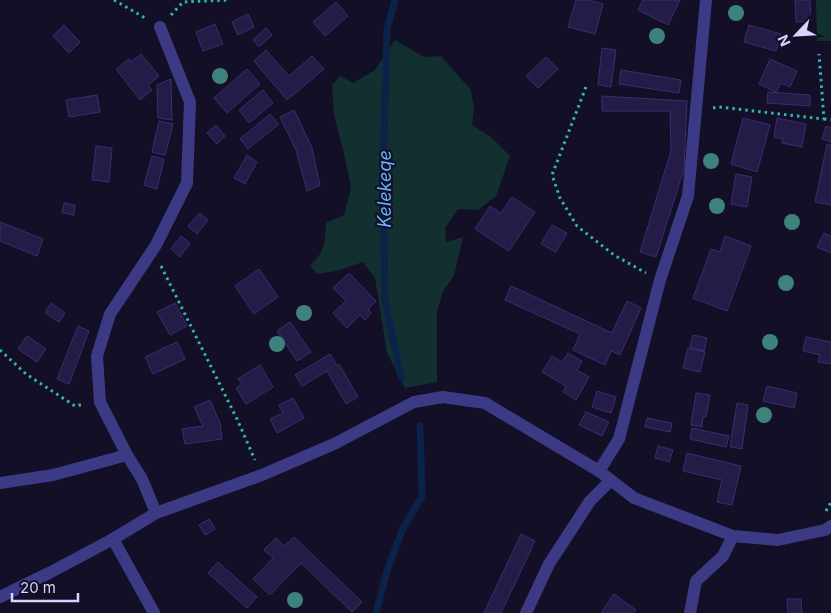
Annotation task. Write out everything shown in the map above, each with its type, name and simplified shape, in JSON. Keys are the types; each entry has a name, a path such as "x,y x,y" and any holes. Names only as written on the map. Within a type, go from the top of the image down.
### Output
{"street":[{"path":"600,471 619,439 660,280 688,196 706,0"},
{"path":"156,513 142,479 127,455 100,402 97,356 110,314 153,250 187,183 190,102 160,27"},
{"path":"0,597 113,539 156,513 262,475 334,444 414,402 443,397 485,403 600,471 634,498 733,536 778,540 825,530 831,526"},
{"path":"0,483 52,474 127,455"},
{"path":"526,613 548,564 590,501 611,480"},
{"path":"690,613 696,581 723,556 733,536"},
{"path":"113,539 154,613"}],"path":[{"path":"114,0 160,27 183,2 227,0"},
{"path":"819,54 824,119"},
{"path":"586,87 552,175 560,198 578,226 614,255 660,280"},
{"path":"695,110 719,107 831,120"},
{"path":"153,250 238,420 262,475"},
{"path":"0,350 26,374 76,406 100,402"}],"green space":[{"path":"816,0 831,0 831,41 817,41"},
{"path":"395,40 424,57 441,56 471,90 474,108 472,125 491,137 510,156 496,196 478,210 458,209 445,228 446,242 463,237 454,276 443,291 437,311 437,382 405,388 387,353 375,278 363,262 336,271 317,274 310,266 319,256 323,246 326,223 344,215 351,188 334,115 332,85 340,76 353,83 375,70"}],"building":[{"path":"576,0 589,0 603,4 595,34 568,27"},
{"path":"643,0 680,0 668,25 638,10"},
{"path":"795,0 810,0 811,21 796,22"},
{"path":"336,2 348,16 325,36 313,22"},
{"path":"248,14 254,27 238,35 232,22"},
{"path":"215,24 223,44 203,51 196,32"},
{"path":"64,25 80,42 69,53 53,36"},
{"path":"749,25 781,34 776,51 744,42"},
{"path":"266,28 272,35 259,47 253,40"},
{"path":"602,48 616,50 611,87 598,85"},
{"path":"266,50 289,76 312,56 324,69 287,100 254,61"},
{"path":"141,54 159,76 148,85 152,90 140,100 116,69 129,59 131,62"},
{"path":"546,57 558,69 538,88 526,76"},
{"path":"770,59 797,71 790,87 781,83 776,92 759,84"},
{"path":"247,69 260,84 227,113 214,98"},
{"path":"621,70 681,80 679,93 619,84"},
{"path":"171,79 172,120 158,118 157,85"},
{"path":"263,90 273,103 249,123 239,110"},
{"path":"768,92 810,95 810,106 767,103"},
{"path":"97,95 100,112 69,117 66,100"},
{"path":"602,96 687,101 684,169 656,257 640,252 671,151 670,111 602,111"},
{"path":"294,110 312,148 320,185 307,191 296,150 280,117"},
{"path":"270,114 279,124 248,149 240,139"},
{"path":"743,118 770,125 757,172 731,164"},
{"path":"777,118 806,124 802,147 782,143 783,139 774,137"},
{"path":"159,121 173,124 165,155 152,152"},
{"path":"216,125 225,136 217,144 207,133"},
{"path":"826,126 831,128 831,142 822,139"},
{"path":"827,144 831,145 831,205 815,202"},
{"path":"96,146 112,148 109,182 92,180"},
{"path":"247,155 257,162 245,184 234,178"},
{"path":"152,156 164,159 157,189 144,185"},
{"path":"736,174 752,177 747,207 731,204"},
{"path":"512,197 535,212 509,251 475,229 490,206 501,213"},
{"path":"64,203 75,205 74,215 62,213"},
{"path":"200,213 208,220 197,234 188,226"},
{"path":"0,222 43,239 37,256 0,241"},
{"path":"552,225 567,233 556,252 541,244"},
{"path":"824,233 831,236 831,253 817,247"},
{"path":"181,236 190,243 180,257 171,249"},
{"path":"725,236 751,246 727,311 693,298 711,249 720,252"},
{"path":"259,269 278,297 254,314 235,286"},
{"path":"349,273 376,301 368,309 371,313 365,320 360,315 347,328 333,313 346,301 333,288"},
{"path":"511,286 612,333 627,301 641,308 620,355 611,351 605,365 573,350 580,334 505,300"},
{"path":"51,303 65,313 59,322 45,313"},
{"path":"175,303 187,326 170,335 157,312"},
{"path":"290,322 311,352 297,361 277,331"},
{"path":"78,326 89,331 69,384 57,379"},
{"path":"693,335 707,338 704,351 690,347"},
{"path":"27,336 46,349 37,362 18,349"},
{"path":"806,337 831,342 831,364 818,362 820,355 803,351"},
{"path":"177,342 185,359 153,374 145,357"},
{"path":"688,348 705,352 700,372 683,368"},
{"path":"568,353 582,361 577,370 589,377 576,400 563,392 566,386 542,372 552,356 562,362"},
{"path":"330,354 337,366 339,364 358,397 346,404 327,371 302,386 295,375"},
{"path":"260,365 273,387 246,404 236,388 242,384 238,379"},
{"path":"767,386 797,393 794,408 763,401"},
{"path":"597,391 616,397 611,413 592,407"},
{"path":"696,393 710,395 702,427 691,425"},
{"path":"293,398 304,418 277,433 270,419 283,413 279,405"},
{"path":"210,400 220,423 222,439 185,444 182,429 203,426 194,407"},
{"path":"737,403 748,405 742,449 730,447"},
{"path":"586,412 609,422 602,436 579,425"},
{"path":"647,418 672,423 670,432 645,427"},
{"path":"692,428 729,436 726,447 690,439"},
{"path":"658,446 673,450 669,462 655,458"},
{"path":"687,453 741,466 732,505 717,502 722,480 683,471"},
{"path":"209,519 215,529 205,535 199,525"},
{"path":"521,534 535,541 501,613 484,613"},
{"path":"294,537 362,602 352,612 301,563 270,595 253,579 273,558 264,550 276,538 284,546"},
{"path":"218,562 257,597 247,608 208,573"},
{"path":"614,594 636,610 633,613 601,613"},
{"path":"787,599 801,599 802,613 788,613"}],"waterway":[{"name":"Kelekeqe","path":"395,0 387,29 383,175 385,302 401,377"},
{"name":"Kelekeqe","path":"376,613 387,571 403,528 422,496 420,426"}]}
